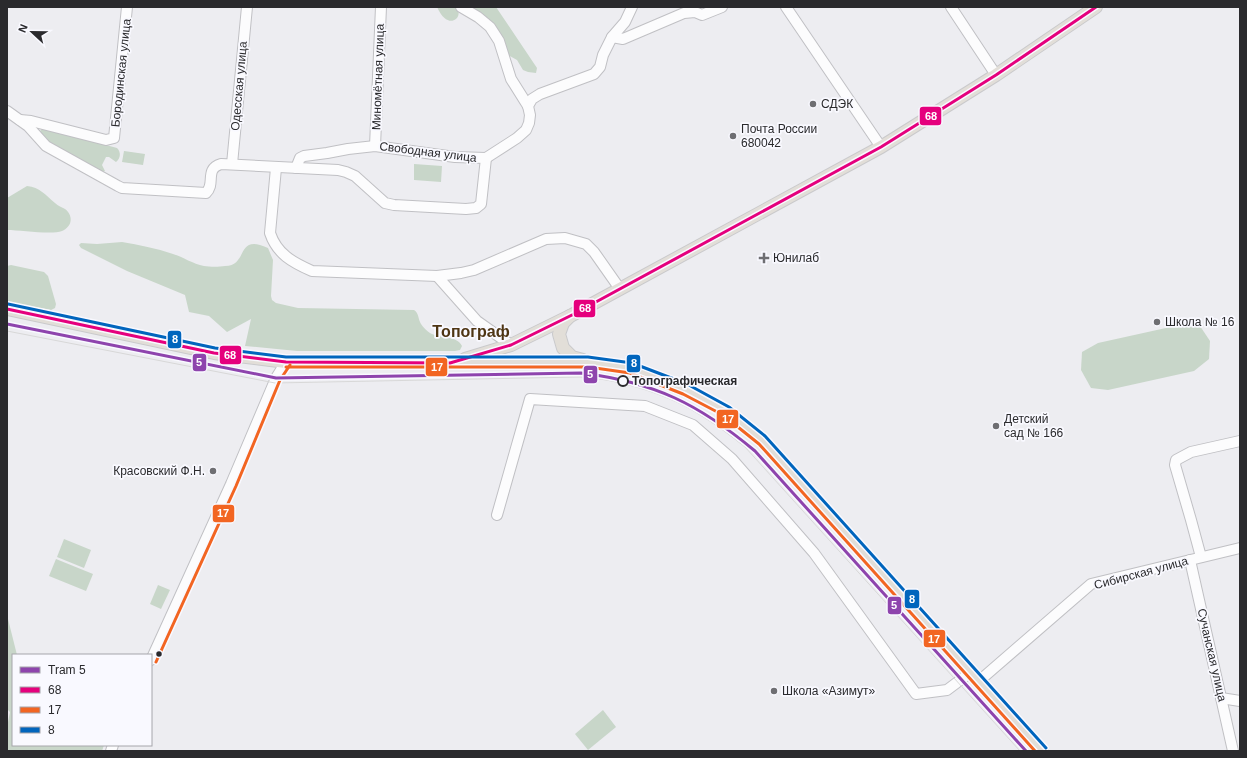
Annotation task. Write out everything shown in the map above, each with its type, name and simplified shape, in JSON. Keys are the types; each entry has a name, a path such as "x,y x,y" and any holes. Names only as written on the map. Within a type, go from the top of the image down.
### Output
{"main road":[{"path":"450,363 511,345 572,315 881,147 996,75 1096,7"},
{"path":"7,309 214,353 286,362 588,362 631,368 678,386 709,401 744,424 762,440 1042,751"},
{"path":"572,315 563,323 560,334 563,348 572,357 588,362"}],"street":[{"name":"Бородинская улица","path":"20,120 31,121 106,140 114,138 128,7"},
{"name":"Одесская улица","path":"232,164 247,7"},
{"name":"Миномётная улица","path":"376,146 380,7"},
{"path":"461,7 478,17 490,27 499,41 509,74 528,106 532,99 540,94 594,74 600,67 603,55 612,38 625,22 632,7"},
{"path":"612,38 623,39 684,13 695,12 702,15 722,7"},
{"path":"786,7 881,147"},
{"path":"951,7 996,75"},
{"name":"Свободная улица","path":"296,168 300,158 304,156 376,146 455,157 486,158 517,138 526,130 529,124 530,115 528,106"},
{"path":"7,111 28,126 40,141 53,151 122,188 206,193 210,188 212,171 214,168 221,164 232,164 346,172 355,176 385,202 394,205 466,209 476,208 481,204 486,158"},
{"path":"276,168 270,233 273,242 280,251 294,263 312,271 437,276 461,273 474,270 546,239 565,238 586,244 594,252 620,288"},
{"path":"437,276 477,321 511,345"},
{"path":"152,658 232,484 276,378 286,362"},
{"name":"Сибирская улица","path":"497,515 530,400 645,406 693,425 732,459 814,553 916,694 947,690 975,676 1091,584 1240,548"},
{"path":"1200,557 1175,465 1176,460 1191,452 1240,441"},
{"name":"Сучанская улица","path":"1190,560 1233,751"},
{"path":"1221,698 1240,701"}],"green space":[{"path":"437,7 453,7 457,9 459,13 458,16 452,21 447,20"},
{"path":"465,7 496,7 537,68 536,73 523,70 517,60 508,55 497,40"},
{"path":"43,128 117,148 120,157 116,162 109,157 106,157 102,165 105,171 102,172 54,148 39,132"},
{"path":"124,151 145,154 143,165 122,162"},
{"path":"414,164 442,166 441,182 414,180"},
{"path":"27,186 39,190 68,212 71,221 68,227 62,231 51,233 7,230 7,198"},
{"path":"122,242 160,250 177,255 200,265 212,267 232,265 237,261 246,247 251,244 258,244 268,248 273,260 271,296 272,300 276,303 298,308 414,310 418,314 421,324 429,332 434,335 456,340 462,346 460,350 455,351 297,351 245,346 251,319 227,332 209,316 189,312 185,295 127,271 81,248 79,245 81,243 97,244"},
{"path":"11,265 44,272 48,276 56,304 55,308 51,310 7,302 7,266"},
{"path":"1184,324 1200,326 1210,341 1209,359 1194,371 1108,390 1091,388 1081,370 1082,352 1098,343"},
{"path":"64,539 91,550 84,568 57,557"},
{"path":"56,559 93,574 86,591 49,576"},
{"path":"158,585 170,590 161,609 150,604"},
{"path":"8,619 17,654 12,654 12,746 104,746 102,751 7,751 7,727 10,712 7,709"},
{"path":"603,710 616,727 588,750 575,734"}],"tram line":[{"name":"5","path":"7,324 276,378 581,373 631,382 653,389 695,408 714,420 755,451 1026,751"},
{"path":"7,331 275,383 580,377 625,384 656,393 703,417 722,429 745,447 1020,751"}],"transit line":[{"name":"68","path":"7,309 214,353 286,362 450,363 511,345 572,315 881,147 996,75 1096,7"},
{"name":"8","path":"8,304 215,348 286,357 588,357 632,363 687,384 729,407 765,436 1046,748"},
{"name":"17","path":"156,662 236,486 280,380 290,365"},
{"name":"17","path":"286,367 588,367 630,373 683,394 723,415 759,444 1035,751"}],"place":[{"name":"СДЭК","path":"813,104"},
{"name":"Почта России 680042","path":"733,136"},
{"name":"Юнилаб","path":"764,258"},
{"name":"Школа № 16","path":"1157,322"},
{"name":"Топографическая","path":"623,381"},
{"name":"Детский сад № 166","path":"996,426"},
{"name":"Красовский Ф.Н.","path":"213,471"},
{"name":"Школа «Азимут»","path":"774,691"}],"district":[{"name":"Топограф","path":"471,331"}]}
